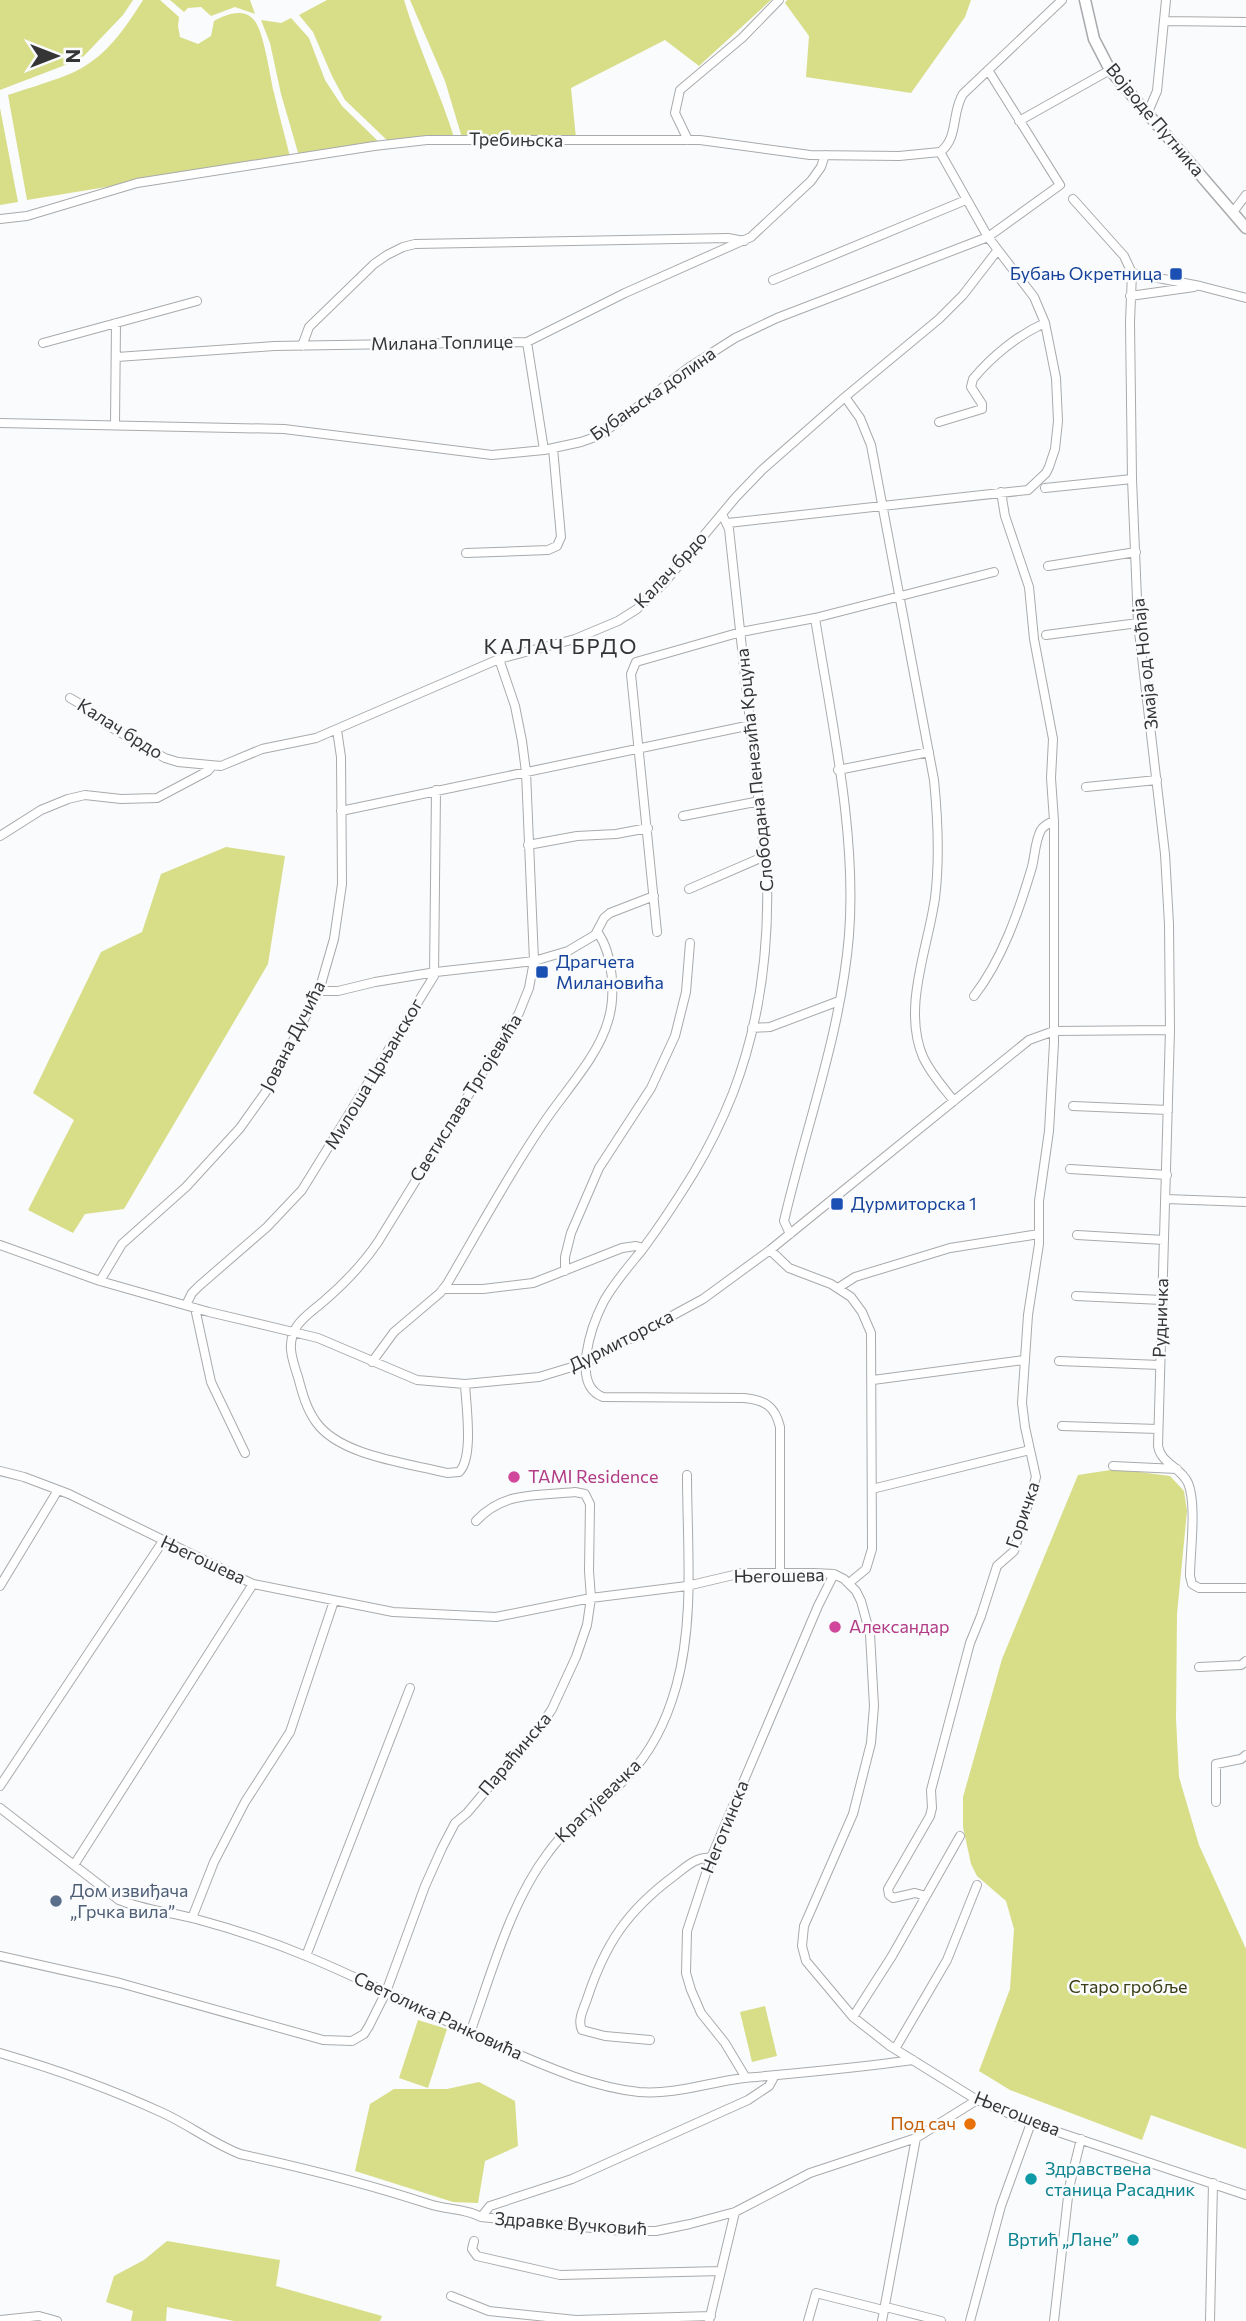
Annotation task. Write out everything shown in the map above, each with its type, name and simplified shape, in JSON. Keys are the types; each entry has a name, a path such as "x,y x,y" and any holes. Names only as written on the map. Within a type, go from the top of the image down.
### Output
{"street":[{"path":"688,140 676,113 680,90 742,38 779,0"},
{"path":"728,523 1028,490 1046,473 1055,449 1058,421 1056,378 1045,323 1034,297 988,237 940,152 951,139 955,113 961,98 1062,0"},
{"name":"Војводе Путника","path":"1085,0 1094,39 1110,70 1246,228"},
{"path":"1147,112 1157,91 1166,0"},
{"path":"1164,21 1246,22"},
{"path":"988,70 1019,121 1110,70"},
{"name":"Бубањска долина","path":"0,424 284,429 492,454 548,449 581,442 597,436 688,368 758,326 988,237 1060,185 1019,121"},
{"name":"Требињска","path":"0,219 27,216 137,183 388,144 438,140 688,140 723,142 785,153 825,155 899,156 940,152"},
{"name":"Милана Топлице","path":"117,357 252,346 527,342 625,293 744,241 811,181 821,167 825,155"},
{"path":"1233,212 1246,195"},
{"path":"1073,199 1124,256 1132,273 1246,298"},
{"path":"773,280 966,200"},
{"path":"302,346 309,327 343,293 387,254 415,244 728,238 744,241"},
{"name":"Калач брдо","path":"70,698 107,725 158,755 178,762 212,766 227,764 262,749 316,738 499,659 575,639 618,621 637,609 656,591 749,483 845,397 939,319 998,251"},
{"name":"Змаја од Ноћаја","path":"1132,273 1132,479 1138,623 1165,854 1170,1030"},
{"path":"1130,296 1200,286"},
{"path":"43,343 197,301"},
{"path":"115,424 116,323"},
{"path":"939,422 982,409 982,404 971,387 973,379 1008,346 1045,323"},
{"path":"466,553 548,550 557,546 561,537 548,449 527,342"},
{"path":"845,397 868,435 929,752 939,852 935,897 917,993 915,1022 918,1042 926,1063 954,1101"},
{"path":"1045,488 1132,479"},
{"name":"Горичка","path":"926,1896 915,1893 893,1898 888,1889 932,1811 932,1784 970,1643 982,1616 997,1566 1014,1551 1036,1480 1023,1414 1024,1360 1039,1234 1039,1201 1049,1131 1054,1031 1051,725 1034,639 1029,587 1005,516 1001,492"},
{"name":"Слободана Пенезића Крцуна","path":"585,1363 597,1316 604,1301 693,1174 733,1092 752,1028 766,948 768,887 760,801 728,523 722,514"},
{"path":"1048,566 1136,552"},
{"path":"657,932 648,828 637,748 631,674 633,666 641,659 741,632 815,618 994,572"},
{"path":"790,1234 784,1221 814,1111 839,1001 847,955 850,902 848,844 815,618"},
{"path":"1046,635 1138,623"},
{"name":"Светислава Тргојевића","path":"294,1332 301,1320 352,1276 378,1242 519,1013 529,988 534,961 526,772 515,706 499,659"},
{"path":"341,811 751,725"},
{"name":"Јована Дучића","path":"100,1281 122,1244 186,1187 240,1128 267,1090 319,991 340,909 341,758 337,730"},
{"path":"838,770 929,752"},
{"path":"0,836 41,810 68,799 85,795 121,799 157,797 208,771 212,766"},
{"path":"1086,786 1157,780"},
{"path":"436,790 436,972"},
{"path":"683,816 760,801"},
{"path":"974,996 1001,949 1032,867 1040,833 1047,824 1054,821"},
{"path":"528,845 648,828"},
{"path":"689,889 765,856"},
{"path":"319,991 338,991 436,972 534,961 568,951 597,933 610,913 654,896"},
{"path":"372,1362 394,1332 443,1289 542,1125 603,1035 610,1017 611,994 606,950 597,933"},
{"path":"565,1271 570,1233 599,1168 651,1088 675,1036 686,992 691,943"},
{"name":"Милоша Црњанског","path":"191,1306 192,1293 267,1227 302,1190 436,972"},
{"path":"752,1028 770,1027 839,1001"},
{"name":"Дурмиторска","path":"0,1245 100,1281 328,1342 416,1380 465,1384 531,1379 585,1363 703,1298 770,1250 1021,1045 1039,1035 1054,1031 1170,1030"},
{"name":"Рудничка","path":"1170,1030 1161,1300 1158,1429 1160,1454 1185,1477 1191,1494 1190,1580 1199,1588 1246,1588"},
{"path":"1073,1105 1168,1110"},
{"path":"1070,1169 1167,1175"},
{"path":"1166,1199 1246,1202"},
{"path":"838,1288 855,1277 950,1248 1039,1234"},
{"path":"1077,1235 1164,1240"},
{"path":"443,1289 458,1291 520,1285 565,1271 622,1248 636,1245 643,1248"},
{"path":"770,1250 789,1268 838,1288 856,1303 870,1327 873,1380 870,1559 861,1574 849,1583"},
{"path":"1076,1296 1161,1300"},
{"path":"191,1306 211,1382 245,1453"},
{"path":"294,1332 290,1352 307,1406 321,1429 348,1448 447,1473 459,1472 463,1469 467,1454 465,1384"},
{"path":"873,1380 1024,1360"},
{"path":"1059,1361 1160,1365"},
{"path":"585,1363 588,1387 600,1397 744,1398 770,1405 780,1427 780,1572"},
{"path":"1062,1426 1158,1429"},
{"path":"872,1489 1030,1450"},
{"path":"1113,1465 1177,1469"},
{"name":"Његошева","path":"0,1471 58,1490 253,1584 393,1612 496,1617 591,1598 687,1586 743,1573 834,1574 849,1583 861,1601 870,1634 874,1706 871,1743 853,1814 806,1920 802,1946 810,1968 853,2017 895,2049 976,2100 1031,2123 1246,2194"},
{"name":"Крагујевачка","path":"470,2033 514,1914 537,1868 560,1837 637,1766 663,1721 676,1688 682,1663 687,1586 687,1475"},
{"path":"0,1586 58,1490"},
{"name":"Параћинска","path":"0,1956 120,1983 290,2032 337,2042 352,2042 364,2034 386,1992 425,1886 455,1823 542,1724 552,1709 587,1625 591,1598 590,1504 585,1494 575,1492 506,1499 489,1508 476,1521"},
{"path":"0,1786 163,1541"},
{"name":"Неготинска","path":"746,2078 725,2043 701,2013 686,1973 687,1931 711,1858 834,1574"},
{"path":"74,1865 253,1584"},
{"path":"192,1918 214,1862 245,1802 290,1732 334,1601"},
{"path":"1199,1667 1241,1665 1246,1661"},
{"path":"306,1956 410,1688"},
{"path":"1216,1802 1216,1764 1241,1759 1246,1755"},
{"name":"Светолика Ранковића","path":"0,1808 119,1900 145,1909 238,1931 306,1956 558,2071 637,2092 666,2091 746,2078 913,2060"},
{"path":"853,2017 892,1956 960,1836"},
{"path":"650,2040 605,2036 582,2030 581,2017 590,1990 605,1954 636,1907 688,1865 702,1857 711,1858"},
{"path":"895,2049 947,1959 977,1885"},
{"name":"Здравке Вучковић","path":"0,2053 52,2069 163,2113 240,2154 340,2176 432,2206 472,2212 481,2217 642,2232 690,2224 735,2212 810,2173 916,2138 976,2100"},
{"path":"481,2217 490,2206 499,2202 572,2179 748,2100 769,2087 774,2077"},
{"path":"970,2321 1001,2206 1031,2123"},
{"path":"882,2321 916,2138"},
{"path":"1054,2321 1069,2189 1081,2139"},
{"path":"1210,2321 1213,2183"},
{"path":"451,2296 489,2311 576,2320 710,2319 735,2212"},
{"path":"474,2241 471,2249 477,2256 560,2274 721,2270"},
{"path":"808,2321 816,2293 941,2321"},
{"path":"0,2320 38,2318 57,2321"}],"green space":[{"path":"0,0 133,0 123,15 81,59 0,90"},
{"path":"143,0 160,0 179,17 180,37 198,44 211,36 214,21 223,16 239,13 254,20 264,44 290,157 27,200 8,95 69,74 94,60 118,36"},
{"path":"170,0 250,0 255,14 235,7 211,16 201,7 188,8 184,12"},
{"path":"327,0 404,0 455,140 391,144 345,100 313,32 299,15"},
{"path":"410,0 771,0 699,66 665,40 571,88 576,138 463,141 445,81"},
{"path":"787,0 971,0 965,17 911,93 806,77 809,36 785,3"},
{"path":"291,18 309,38 325,80 342,106 382,145 299,156 270,43 261,20 281,23"},
{"path":"0,108 18,202 0,205"},
{"path":"226,847 285,856 268,964 124,1209 85,1214 73,1233 28,1210 74,1120 33,1093 101,952 142,932 161,874"},
{"name":"Старо гробље","path":"1117,1469 1170,1476 1184,1491 1187,1511 1177,1614 1176,1719 1179,1777 1199,1845 1246,1949 1246,2149 1151,2115 1142,2140 1010,2090 979,2071 1010,1989 1014,1929 1006,1901 977,1876 971,1864 963,1827 963,1797 1002,1659 1078,1475"},
{"path":"765,2006 777,2056 752,2062 740,2012"},
{"path":"418,2020 447,2029 428,2088 399,2078"},
{"path":"479,2082 515,2101 518,2146 485,2161 478,2203 453,2202 355,2171 370,2104 394,2089 447,2089"},
{"path":"167,2241 280,2260 276,2286 382,2316 380,2321 234,2321 167,2307 166,2321 131,2321 133,2311 106,2302 114,2276 144,2260"}],"place":[{"name":"Бубањ Окретница","path":"1176,274"},
{"name":"Драгчета Милановића","path":"542,972"},
{"name":"Дурмиторска 1","path":"837,1204"},
{"name":"TAMI Residence","path":"514,1477"},
{"name":"Александар","path":"835,1627"},
{"name":"Дом извиђача „Грчка вила”","path":"56,1901"},
{"name":"Под сач","path":"970,2124"},
{"name":"Здравствена станица Расадник","path":"1031,2179"},
{"name":"Вртић „Лане”","path":"1133,2240"}],"district":[{"name":"КАЛАЧ БРДО","path":"561,647"}]}
